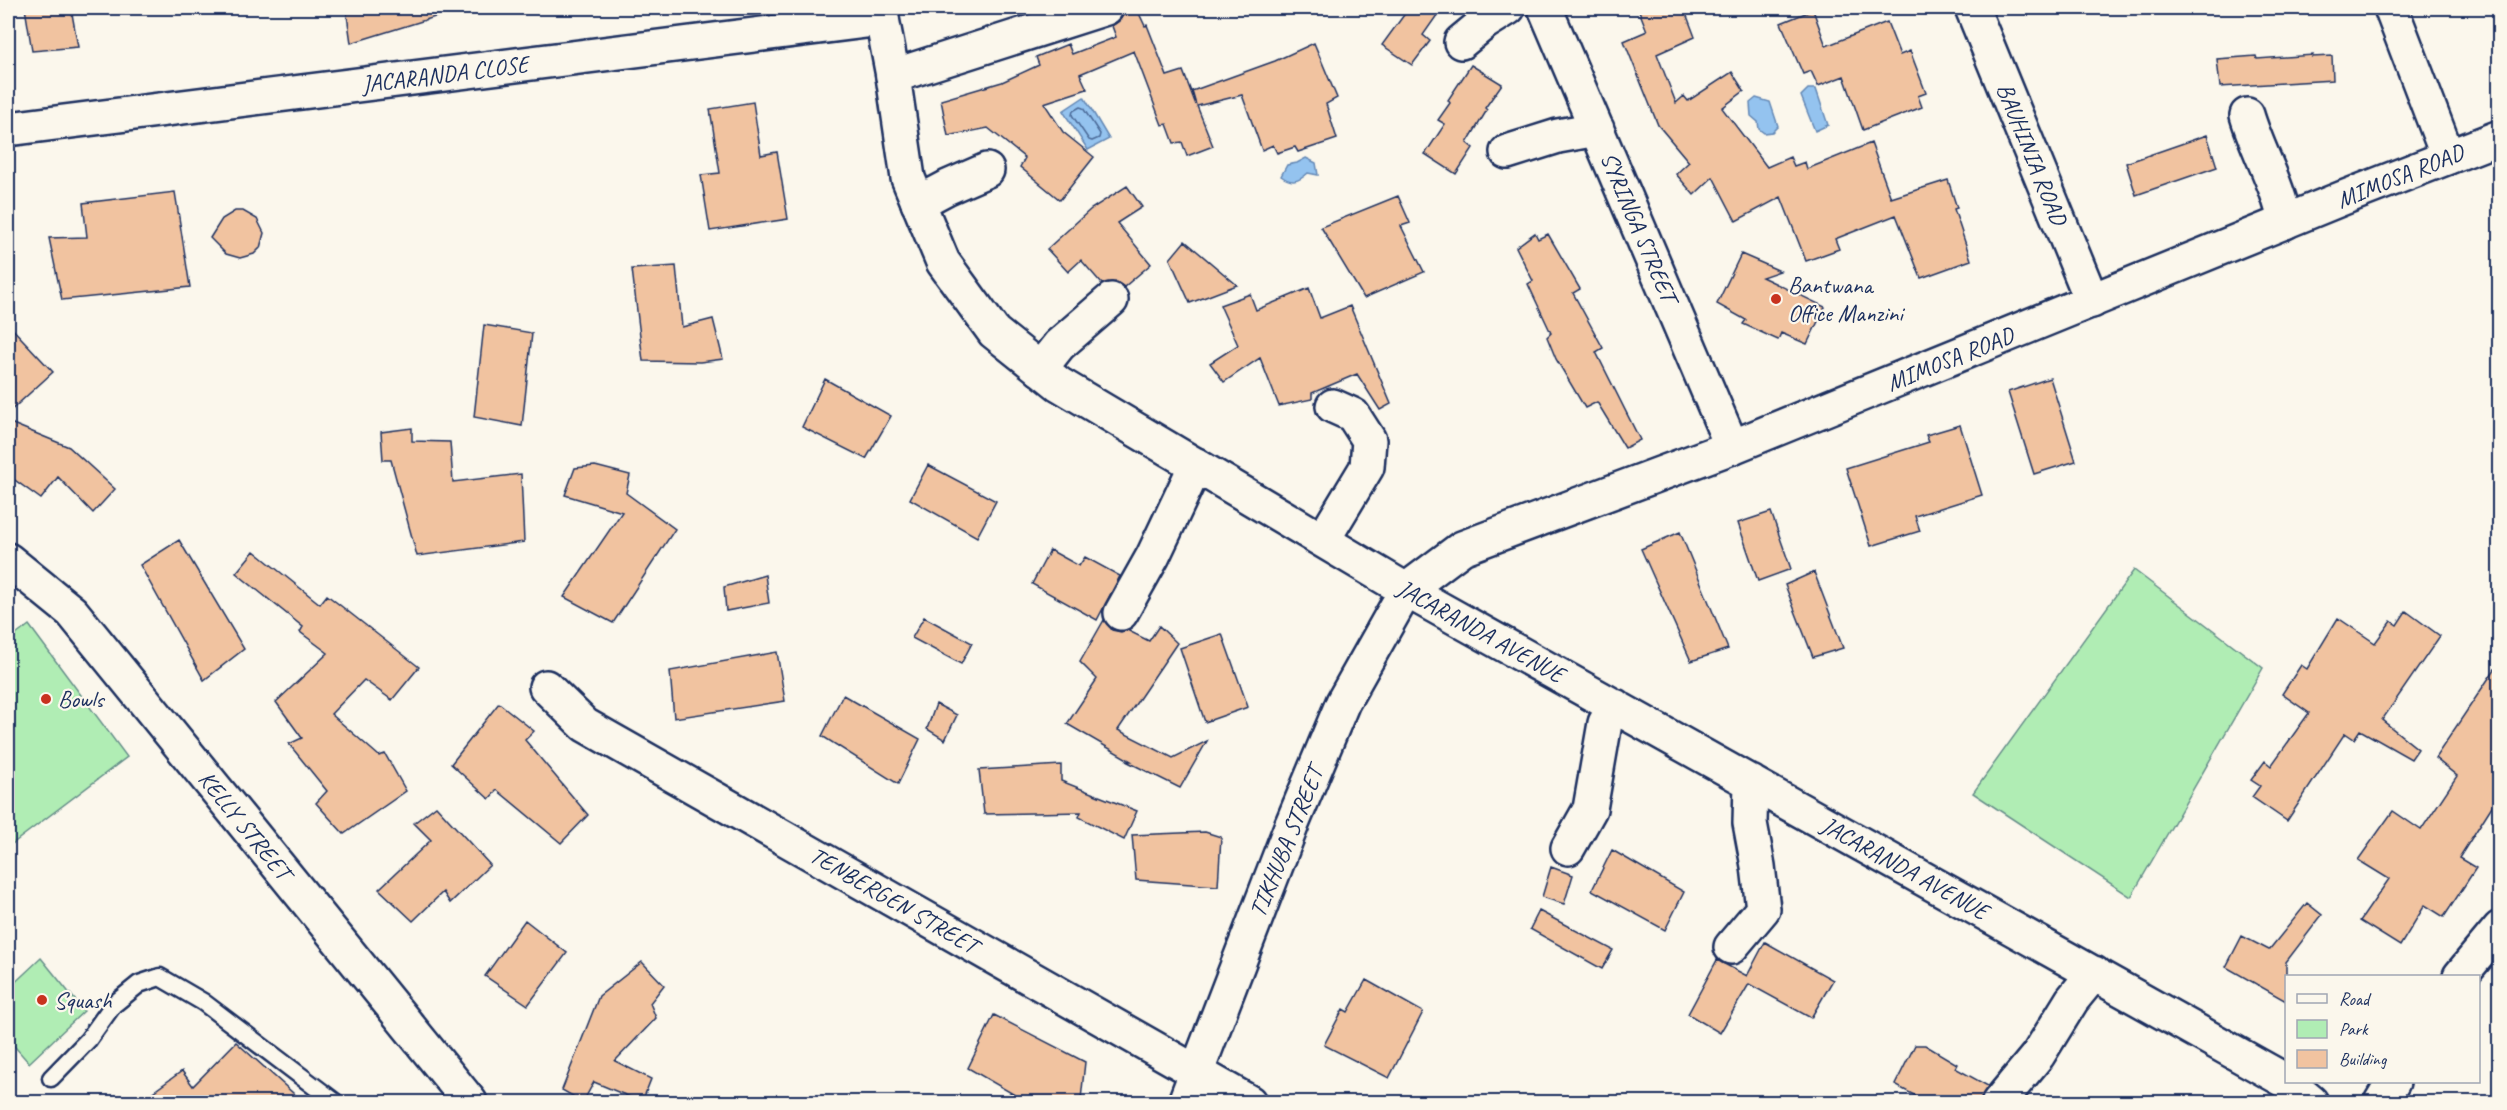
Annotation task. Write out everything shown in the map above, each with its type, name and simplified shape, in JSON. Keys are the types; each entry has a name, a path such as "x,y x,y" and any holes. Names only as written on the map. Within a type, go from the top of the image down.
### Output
{"street":[{"path":"893,76 1106,8"},
{"path":"1461,42 1484,23 1508,8"},
{"name":"SYRINGA STREET","path":"1545,8 1732,447"},
{"name":"BAUHINIA ROAD","path":"1971,8 2092,301"},
{"path":"2391,8 2448,157"},
{"name":"JACARANDA AVENUE","path":"881,13 908,178 943,262 994,332 1059,384 1406,590 2285,1080"},
{"name":"JACARANDA CLOSE","path":"8,129 881,13"},
{"path":"2247,116 2256,144 2281,200 2285,222"},
{"path":"1507,152 1558,136 1597,129"},
{"name":"MIMOSA ROAD","path":"1406,590 1462,548 1732,447 2499,136"},
{"path":"918,203 987,170"},
{"path":"1040,369 1059,345 1111,300"},
{"path":"1323,540 1367,467 1369,440 1353,416 1333,406"},
{"path":"1121,613 1153,556 1196,465"},
{"name":"KELLY STREET","path":"8,560 72,612 470,1102"},
{"name":"TIKHUBA STREET","path":"1185,1102 1292,824 1343,702 1406,590"},
{"name":"TENBERGEN STREET","path":"546,687 585,725 1249,1102"},
{"path":"1568,848 1590,808 1605,723 1615,706"},
{"path":"1731,947 1762,909 1758,866 1750,823 1751,782"},
{"path":"2461,975 2499,928"},
{"path":"1999,1102 2038,1055 2072,1000 2094,973"},
{"name":"JACARANDA AVENUE","path":"2289,1083 2311,1102"},
{"path":"2381,1102 2392,1083"}],"lane":[{"path":"51,1078 88,1040 113,1005 139,984 160,977 203,1002 335,1102"}],"green space":[{"path":"2134,570 2263,668 2131,897 1973,793"},
{"name":"Bowls","path":"29,625 127,757 8,847 8,641"},
{"name":"Squash","path":"41,958 84,1011 29,1063 8,1039 8,989"}],"water":[{"path":"1808,89 1816,89 1828,125 1815,131 1801,96"},
{"path":"1084,97 1109,139 1088,150 1063,111"},
{"path":"1756,98 1770,102 1778,126 1772,132 1764,133 1759,129 1758,122 1751,116 1750,103"},
{"path":"1306,158 1316,163 1318,175 1308,173 1295,181 1281,176 1287,165"}],"building":[{"path":"25,8 71,8 78,47 32,51"},
{"path":"346,8 447,8 448,13 351,43"},
{"path":"1409,8 1442,8 1423,35 1430,41 1412,65 1382,45"},
{"path":"1638,8 1684,8 1695,37 1657,54 1676,103 1684,96 1688,101 1732,72 1744,91 1722,108 1767,167 1790,157 1794,166 1805,162 1807,169 1871,143 1891,198 1948,180 1957,208 1954,209 1971,260 1921,278 1896,215 1835,239 1839,249 1806,261 1781,197 1736,221 1713,177 1694,195 1676,174 1689,162 1658,125 1624,41 1647,31"},
{"path":"1137,9 1145,26 1147,25 1167,76 1183,71 1196,105 1192,91 1275,61 1314,43 1337,98 1326,104 1337,139 1298,152 1295,147 1277,153 1273,145 1262,150 1242,95 1197,106 1213,146 1187,156 1182,142 1174,143 1167,124 1162,125 1134,51 1080,74 1087,89 1044,103 1063,132 1094,157 1060,200 1020,167 1025,158 988,128 948,136 941,100 1002,82 1039,65 1036,57 1068,44 1072,54 1116,37 1112,26 1124,14"},
{"path":"1813,10 1826,46 1887,22 1900,55 1910,51 1926,93 1918,96 1922,107 1863,130 1844,76 1818,86 1811,71 1803,74 1781,23"},
{"path":"2313,55 2312,57 2332,56 2333,80 2220,87 2217,59"},
{"path":"1471,65 1502,84 1485,108 1487,110 1467,143 1473,148 1456,174 1425,154 1445,124 1438,120 1450,103 1448,100"},
{"path":"753,102 761,155 777,152 788,219 710,231 701,175 720,173 710,109"},
{"path":"2207,135 2217,167 2136,195 2126,163"},
{"path":"1127,186 1142,207 1117,223 1151,264 1124,287 1117,282 1102,284 1081,260 1068,272 1047,249 1091,209"},
{"path":"175,192 190,287 62,300 49,238 87,237 83,203"},
{"path":"1398,196 1410,223 1401,226 1424,272 1364,298 1321,227"},
{"path":"235,211 243,211 257,219 264,233 260,248 254,254 240,258 226,254 210,238 222,219"},
{"path":"1535,233 1538,239 1548,234 1580,289 1573,293 1603,348 1596,352 1640,440 1625,448 1597,402 1585,408 1556,359 1547,337 1551,333 1528,284 1533,281 1516,247"},
{"path":"1185,241 1237,285 1190,303 1170,259"},
{"path":"1741,254 1780,271 1762,277 1825,307 1807,344 1781,333 1778,340 1743,324 1746,320 1717,304"},
{"path":"676,266 682,327 713,319 723,359 700,362 643,361 632,269"},
{"path":"1309,288 1320,318 1350,306 1391,404 1380,410 1357,374 1312,393 1312,399 1279,406 1260,358 1224,382 1210,363 1238,345 1220,305 1250,294 1256,310"},
{"path":"8,324 53,372 8,413"},
{"path":"484,325 532,333 522,426 474,417"},
{"path":"2050,378 2076,461 2034,474 2008,392"},
{"path":"825,379 891,416 866,459 802,427"},
{"path":"8,422 69,447 115,489 93,513 58,477 41,499 8,475"},
{"path":"1960,425 1982,495 1915,516 1920,531 1871,546 1846,468 1929,442 1926,435"},
{"path":"412,428 412,441 450,442 453,482 521,474 524,542 417,556 391,460 383,460 381,432"},
{"path":"928,465 996,501 977,537 910,499"},
{"path":"595,466 630,475 626,493 675,529 613,623 564,597 622,512 565,495 575,468"},
{"path":"1771,512 1791,569 1758,581 1738,523"},
{"path":"1680,532 1728,649 1691,661 1641,549"},
{"path":"179,540 244,649 204,680 140,565"},
{"path":"1050,550 1079,566 1085,557 1120,576 1097,620 1032,584"},
{"path":"254,551 320,604 327,595 419,667 392,700 364,680 331,714 379,756 385,754 406,791 344,834 316,803 327,791 289,744 302,738 276,702 328,653 300,632 303,627 236,573"},
{"path":"1814,572 1843,648 1813,657 1785,585"},
{"path":"765,575 769,603 726,611 724,587"},
{"path":"2406,611 2440,636 2382,720 2418,749 2411,759 2360,730 2354,739 2345,733 2287,821 2252,797 2260,786 2251,780 2265,761 2271,766 2309,713 2282,694 2301,665 2307,669 2338,618 2375,643 2391,621 2397,625"},
{"path":"924,617 972,643 961,664 912,638"},
{"path":"1104,620 1112,630 1121,632 1127,630 1149,641 1159,626 1177,643 1118,730 1173,758 1207,741 1180,788 1126,761 1131,761 1067,724 1097,679 1080,662"},
{"path":"1222,634 1248,707 1205,722 1180,648"},
{"path":"777,652 785,701 674,718 670,671"},
{"path":"2499,663 2499,795 2459,858 2476,868 2444,917 2425,905 2400,946 2360,921 2389,879 2358,860 2393,811 2421,830 2457,776 2435,758"},
{"path":"843,695 920,739 898,784 822,736"},
{"path":"499,703 534,731 525,740 588,815 561,843 497,790 489,799 451,764"},
{"path":"936,704 957,715 945,740 927,729"},
{"path":"1061,765 1061,781 1137,811 1124,840 1079,817 1081,812 984,814 979,770"},
{"path":"436,806 490,865 450,903 443,892 413,921 379,889 431,840 414,823"},
{"path":"1205,832 1221,837 1218,886 1136,880 1132,835"},
{"path":"1612,850 1684,892 1665,930 1592,890"},
{"path":"1551,867 1573,875 1564,904 1542,897"},
{"path":"2307,903 2322,915 2286,962 2285,1000 2226,967 2242,936 2269,950"},
{"path":"1539,911 1613,950 1602,969 1530,929"},
{"path":"525,920 567,953 528,1005 485,976"},
{"path":"1765,942 1833,980 1811,1018 1749,984 1720,1033 1688,1014 1717,960 1747,976"},
{"path":"642,962 664,985 650,1003 656,1018 615,1061 651,1079 642,1102 594,1082 583,1102 562,1090 599,996"},
{"path":"1366,980 1423,1012 1389,1078 1324,1045 1343,1009 1348,1012"},
{"path":"994,1015 1085,1062 1081,1099 1073,1102 1027,1102 968,1068"},
{"path":"236,1042 303,1102 139,1102 182,1071 193,1086"},
{"path":"1915,1045 1925,1045 1957,1064 1955,1068 1988,1086 1979,1102 1927,1102 1895,1085"}],"place":[{"name":"Bantwana Office Manzini","path":"1776,299"},
{"name":"Bowls","path":"46,699"},
{"name":"Squash","path":"42,1000"}]}
